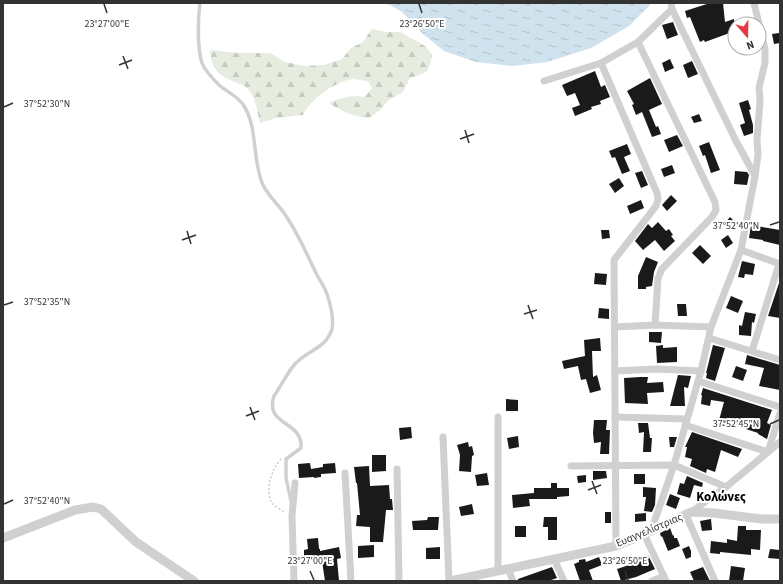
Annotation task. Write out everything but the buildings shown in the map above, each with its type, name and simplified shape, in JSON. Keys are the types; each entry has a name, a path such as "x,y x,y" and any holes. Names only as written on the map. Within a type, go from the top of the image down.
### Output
{"street":[{"path":"754,3 757,16"},
{"path":"544,81 601,63 638,42 672,6 735,139 755,176"},
{"path":"638,42 714,202 716,210 712,217 662,269 658,278 655,325"},
{"path":"652,581 665,579 648,532 674,466 701,371 711,327 741,250 758,155 757,140 760,101 759,88 765,64 765,56"},
{"path":"601,63 657,193 658,199 656,206 614,260 616,546"},
{"path":"741,250 780,264 752,351"},
{"path":"615,327 655,325 711,327"},
{"path":"709,338 780,360"},
{"path":"615,371 656,369 701,371"},
{"path":"698,381 780,407"},
{"path":"768,452 780,413"},
{"path":"498,417 498,570"},
{"path":"615,417 686,422 768,452"},
{"path":"443,437 449,581"},
{"path":"715,581 688,513 726,487 780,442"},
{"path":"571,466 674,466 726,487"},
{"path":"397,469 399,581"},
{"path":"345,473 351,581"},
{"path":"294,581 292,516 296,483"},
{"path":"3,538 82,508 93,507 100,509 136,542 194,581"},
{"name":"Ευαγγελίστριας","path":"449,581 461,580 498,570 616,546 688,513 714,513 761,519 780,519"},
{"path":"554,559 564,581"},
{"path":"508,568 513,581"}],"lane":[{"path":"200,3 198,21 202,64 210,76 220,86 237,97 244,106 250,120 259,174 264,186 270,197 286,215 300,239 328,295 332,314 330,336 323,345 296,363 274,396 272,402 271,408 273,411 299,435 302,441 301,448 286,459 286,478 293,505"}],"path":[{"path":"289,456 280,459 271,473 269,496 273,504 292,516"}],"green space":[{"path":"372,29 387,32 400,32 425,46 432,55 430,65 424,73 410,78 403,92 389,100 380,110 369,118 348,113 329,103 347,97 365,97 372,88 368,81 352,79 331,87 317,97 303,115 276,118 260,123 256,104 250,92 244,86 229,80 220,74 214,67 211,57 210,50 239,53 270,53 285,62 305,66 324,65 342,59 351,48 363,42"}],"water":[{"path":"381,3 651,3 629,26 591,48 547,62 513,66 476,62 444,51 423,34 402,12 390,5"}],"district":[{"name":"Κολώνες","path":"721,497"}]}
